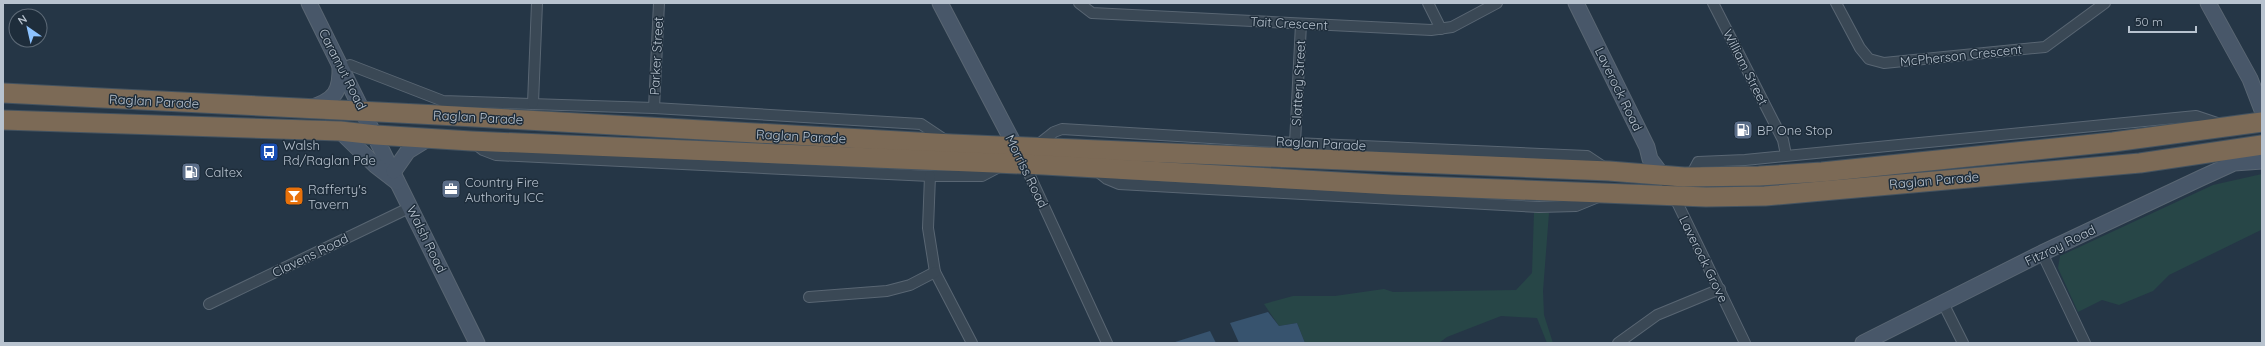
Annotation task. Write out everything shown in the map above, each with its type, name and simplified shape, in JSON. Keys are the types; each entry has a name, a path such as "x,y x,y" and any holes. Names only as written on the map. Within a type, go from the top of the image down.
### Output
{"highway":[{"name":"Raglan Parade","path":"3,93 364,111 438,107 952,144 1609,171 1690,177 1759,176 1822,172 2113,142 2230,128 2262,122"},
{"path":"434,138 438,107"},
{"name":"Raglan Parade","path":"3,120 340,131 376,135 471,141 1025,164 1094,169 1674,196 1765,196 2140,163 2262,145"}],"street":[{"name":"Caramut Road","path":"309,3 345,64 364,111 376,135"},
{"path":"533,103 537,3"},
{"name":"Parker Street","path":"654,108 659,3"},
{"name":"Morriss Road","path":"940,3 1025,164 1107,343"},
{"name":"Tait Crescent","path":"1079,3 1092,13 1432,30 1452,27 1497,3"},
{"path":"1428,3 1441,29"},
{"name":"Laverock Road","path":"1576,3 1647,147 1650,159 1662,175"},
{"name":"William Street","path":"1714,3 1783,140 1786,155"},
{"name":"McPherson Crescent","path":"1836,3 1860,48 1869,59 1884,63 2045,47 2105,3"},
{"path":"2208,3 2250,78 2262,110"},
{"name":"Slattery Street","path":"1296,142 1301,24"},
{"name":"Raglan Parade","path":"345,64 438,107 533,103 654,108 921,124 952,144"},
{"path":"309,108 326,102 337,91 345,64"},
{"path":"1690,177 1698,162 1745,160 2196,116 2205,117 2230,128"},
{"name":"Raglan Parade","path":"1033,148 1054,132 1062,129 1587,156 1609,171"},
{"path":"340,131 374,165 397,178 408,151 434,138"},
{"name":"Walsh Road","path":"376,135 478,343"},
{"name":"Raglan Parade","path":"471,141 483,150 496,155 930,176 982,176 1005,164"},
{"name":"Fitzroy Road","path":"1863,343 2042,253 2234,163 2262,161"},
{"name":"Laverock Grove","path":"1662,175 1720,289 1745,343"},
{"path":"930,176 928,228 935,272 972,343"},
{"name":"Clavens Road","path":"209,304 411,207"},
{"path":"2042,253 2085,343"},
{"path":"809,297 887,291 910,285 935,272"},
{"path":"1618,343 1657,315 1720,289"},
{"path":"1943,303 1963,343"}],"green space":[{"path":"2262,174 2262,233 2261,230 2169,275 2153,291 2119,305 2102,300 2078,312 2058,268 2060,256 2213,185"},
{"path":"1534,212 1549,213 1543,291 1544,315 1553,343 1547,343 1537,318 1501,316 1447,337 1439,343 1305,343 1297,323 1279,326 1264,304 1293,296 1335,296 1384,289 1393,292 1516,290 1532,273"}],"water":[{"path":"1268,312 1279,326 1297,323 1305,343 1239,343 1230,323"},
{"path":"1210,331 1216,343 1172,343"}],"place":[{"name":"BP One Stop","path":"1743,130"},
{"name":"Walsh Rd/Raglan Pde","path":"269,152"},
{"name":"Caltex","path":"191,172"},
{"name":"Country Fire Authority ICC","path":"451,189"},
{"name":"Rafferty's Tavern","path":"294,196"}]}
